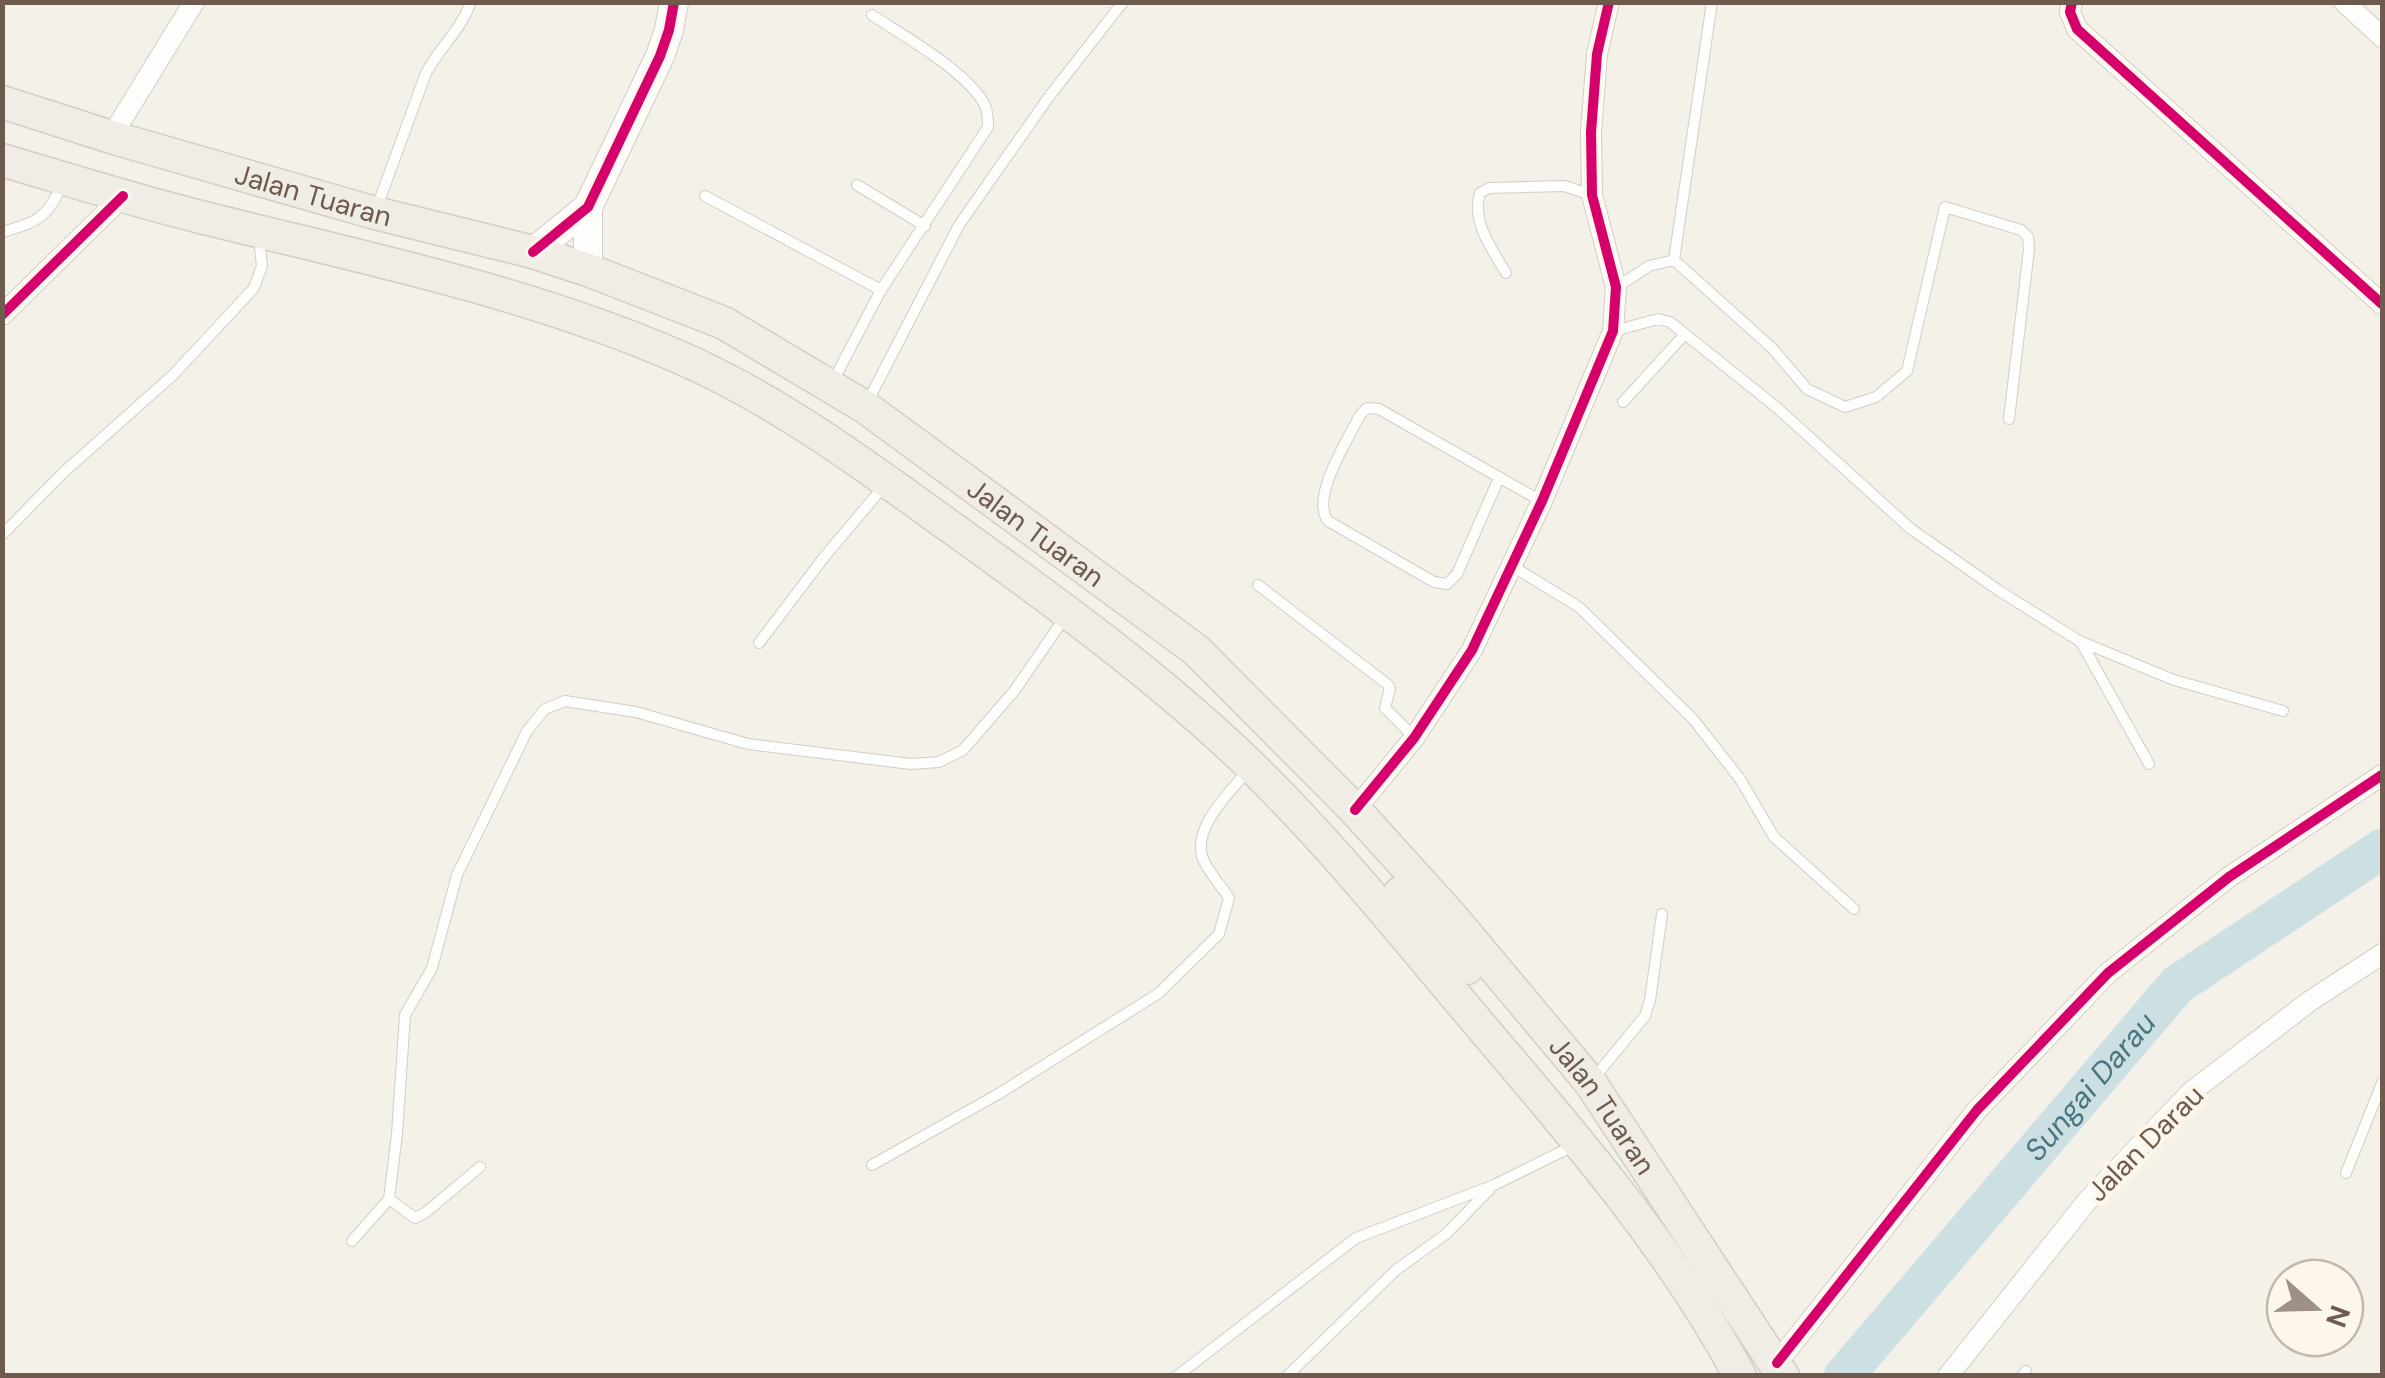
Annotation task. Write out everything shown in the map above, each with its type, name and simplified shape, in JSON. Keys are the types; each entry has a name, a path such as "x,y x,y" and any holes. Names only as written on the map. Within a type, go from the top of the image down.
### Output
{"main road":[{"name":"Jalan Tuaran","path":"2,102 376,213 533,252 588,270 724,323 865,407 1196,650 1355,810 1451,916 1590,1082 1780,1370"},
{"name":"Jalan Tuaran","path":"2,160 123,196 488,287 612,330 738,386 888,482 1068,612 1177,698 1313,830 1578,1144 1666,1258 1740,1376"},
{"path":"1279,731 1298,777 1539,1054 1546,1070 1544,1079 1532,1086"}],"street":[{"path":"111,137 194,2"},
{"path":"533,252 588,207 660,56 670,30 674,2"},
{"path":"1355,810 1414,738 1472,650 1542,502 1613,331 1616,288 1592,196 1596,54 1609,2"},
{"path":"2344,2 2382,37"},
{"path":"2071,7 2077,29 2382,304"},
{"path":"2,315 123,196"},
{"path":"588,207 588,270"},
{"path":"1780,1370 1976,1110 2108,973 2229,877 2382,774"},
{"name":"Jalan Darau","path":"1948,1376 2088,1200 2191,1092 2310,1001 2382,954"}],"lane":[{"path":"376,213 426,73 437,53 455,35 471,2"},
{"path":"865,407 959,225 1048,98 1123,2"},
{"path":"1674,260 1712,2"},
{"path":"831,384 882,290 988,126 988,109 978,94 872,14"},
{"path":"2,232 36,222 54,204 64,178"},
{"path":"857,184 925,226"},
{"path":"1506,273 1480,224 1476,208 1480,193 1489,188 1565,186 1592,196"},
{"path":"705,196 882,290"},
{"path":"1674,260 1772,348 1807,389 1845,406 1876,398 1907,370 1945,207 2021,230 2028,237 2028,248 2009,419"},
{"path":"2,535 64,472 173,375 254,288 262,266 259,231"},
{"path":"1616,288 1649,266 1674,260"},
{"path":"1613,331 1658,319 1670,322 1775,406 1911,529 2081,642 2174,680 2283,710"},
{"path":"1623,402 1685,334"},
{"path":"1499,478 1456,574 1447,584 1434,582 1328,522 1322,513 1323,492 1367,408 1379,409 1542,502"},
{"path":"759,644 825,556 888,482"},
{"path":"1511,566 1579,607 1693,719 1740,779 1774,837 1854,909"},
{"path":"1258,585 1388,684 1385,708 1414,738"},
{"path":"352,1241 388,1199 405,1015 432,968 458,874 528,732 545,710 565,701 636,712 748,744 911,764 939,762 963,750 1015,690 1068,612"},
{"path":"2081,642 2149,764"},
{"path":"872,1165 1000,1094 1160,993 1219,934 1229,898 1202,858 1204,828 1251,766"},
{"path":"1590,1082 1645,1016 1662,914"},
{"path":"2346,1173 2382,1082"},
{"path":"1177,1376 1356,1238 1494,1185 1578,1144"},
{"path":"388,1199 414,1218 425,1214 480,1167"},
{"path":"1287,1376 1396,1270 1446,1234 1494,1185"}],"waterway":[{"name":"Sungai Darau","path":"1844,1376 2177,985 2382,849"}],"cycle path":[{"path":"533,252 588,207 660,56 674,2"},
{"path":"1355,810 1414,738 1472,650 1542,501 1613,331 1616,287 1592,195 1591,132 1597,54 1609,2"},
{"path":"2072,2 2070,12 2077,29 2382,304"},
{"path":"2,315 123,196"},
{"path":"1777,1363 1977,1110 2108,973 2229,877 2382,775"}]}
